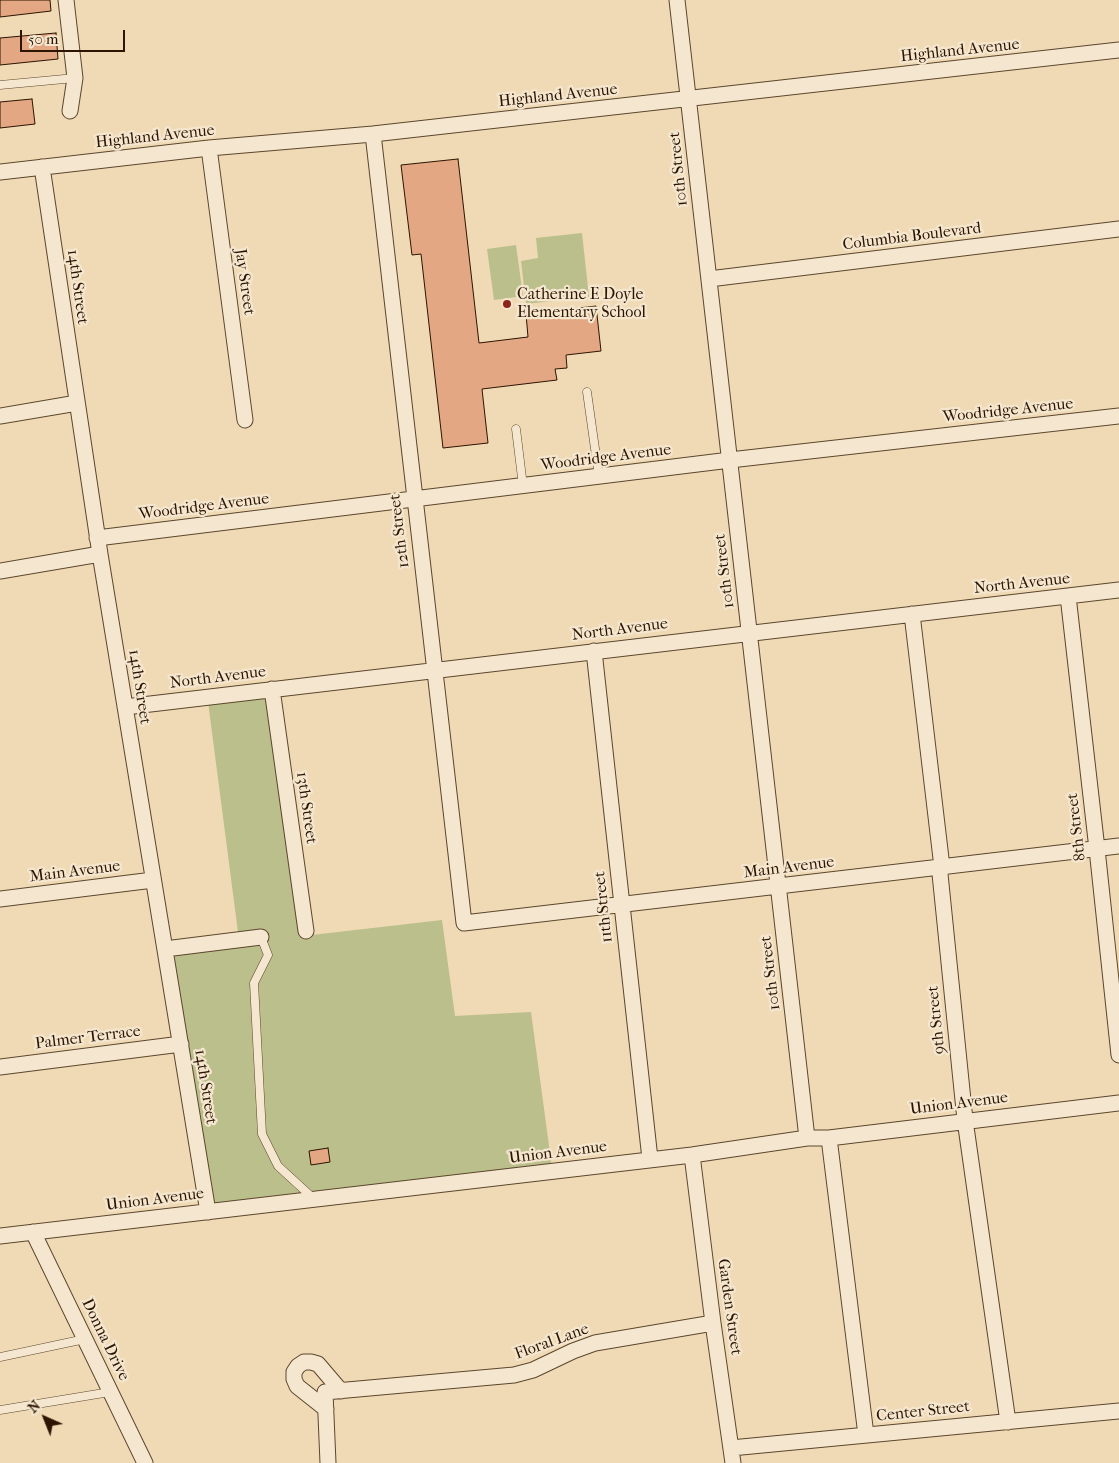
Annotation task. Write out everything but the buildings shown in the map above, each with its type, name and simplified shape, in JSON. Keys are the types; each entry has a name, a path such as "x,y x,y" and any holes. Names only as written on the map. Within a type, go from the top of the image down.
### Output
{"street":[{"path":"66,0 75,78 70,111"},
{"name":"10th Street","path":"677,0 807,1138"},
{"name":"Highland Avenue","path":"0,172 209,148 373,134 1119,50"},
{"name":"12th Street","path":"373,134 464,923"},
{"name":"Jay Street","path":"209,148 245,420"},
{"name":"14th Street","path":"42,167 97,538 208,1212"},
{"name":"Columbia Boulevard","path":"709,279 1119,229"},
{"path":"0,416 77,402"},
{"name":"Woodridge Avenue","path":"97,538 730,460 1119,416"},
{"path":"0,571 100,554"},
{"name":"North Avenue","path":"125,707 1119,590"},
{"name":"8th Street","path":"1068,596 1098,849 1119,1055"},
{"name":"9th Street","path":"912,614 942,867 940,874 965,1120 1008,1422"},
{"name":"11th Street","path":"594,651 650,1159"},
{"name":"13th Street","path":"272,689 306,931"},
{"name":"Main Avenue","path":"464,923 1119,846"},
{"name":"Main Avenue","path":"0,899 153,880"},
{"path":"165,949 261,937"},
{"name":"Palmer Terrace","path":"0,1067 180,1044"},
{"name":"Union Avenue","path":"0,1236 692,1155 807,1138 829,1138 965,1120 1119,1103"},
{"path":"829,1138 866,1435"},
{"name":"Garden Street","path":"692,1155 732,1456"},
{"name":"Donna Drive","path":"33,1232 145,1463"},
{"name":"Floral Lane","path":"328,1463 325,1392 514,1374 533,1370 595,1343 713,1323"},
{"path":"326,1409 296,1386 294,1372 298,1366 304,1362 318,1364 342,1391"},
{"name":"Center Street","path":"732,1456 831,1438 1119,1411"}],"lane":[{"path":"0,86 75,78"},
{"path":"587,392 599,476"},
{"path":"516,428 523,486"},
{"path":"261,937 268,955 254,983 262,1134 278,1166 314,1199"},
{"path":"0,1357 85,1340"},
{"path":"0,1410 110,1392"}],"green space":[{"path":"582,233 589,297 526,304 521,261 538,258 536,238"},
{"path":"516,245 523,296 494,300 487,249"},
{"path":"276,685 303,936 442,920 455,1016 531,1012 552,1168 202,1207 165,945 239,940 207,694"}],"place":[{"name":"Catherine E Doyle Elementary School","path":"507,304"}]}
